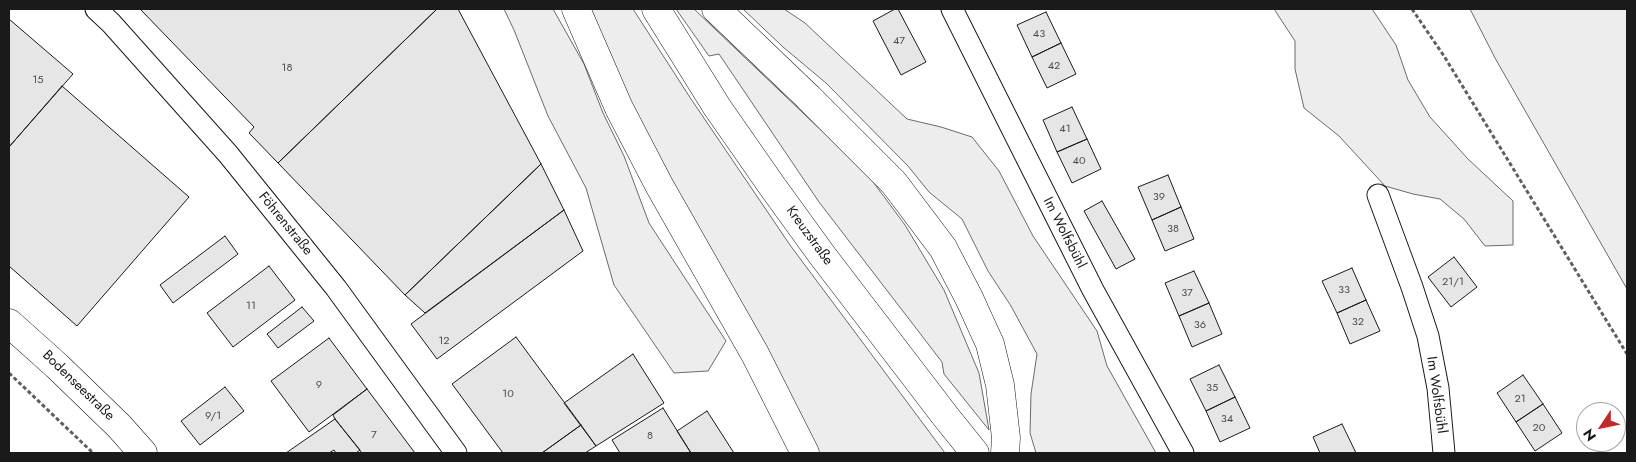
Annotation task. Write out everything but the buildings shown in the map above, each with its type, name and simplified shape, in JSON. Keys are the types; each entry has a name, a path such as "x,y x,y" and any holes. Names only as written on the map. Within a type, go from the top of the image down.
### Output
{"main road":[{"path":"576,9 619,108 659,185 755,354 804,453"},
{"name":"Kreuzstraße","path":"656,9 717,107 772,186 822,255 975,453"},
{"path":"716,9 808,97 894,184 943,248 990,344 1000,385 1006,438 1005,453"},
{"name":"Bodenseestraße","path":"9,322 119,426 143,453"}],"street":[{"name":"Föhrenstraße","path":"96,9 111,23 228,154 336,288 456,453"},
{"name":"Im Wolfsbühl","path":"952,9 1093,290 1183,453"},
{"name":"Im Wolfsbühl","path":"1378,195 1428,336 1438,388 1444,453"}],"path":[{"path":"1412,9 1444,56 1627,354"},
{"path":"9,373 93,453"}],"shaded area":[{"path":"504,9 553,9 584,64 603,113 624,156 649,223 726,341 708,371 674,373 614,285 586,188 548,116"},
{"path":"589,9 633,9 691,99 790,245 945,453 817,453 671,181 608,58"},
{"path":"676,9 694,9 868,175 905,225 944,290 979,373 989,430 944,374 942,362 819,202 719,54 709,56"},
{"path":"743,9 784,9 805,23 907,119 972,137 999,171 1033,236 1097,331 1107,366 1156,453 1036,453 1030,433 1031,394 1037,354 1011,306 988,271 962,219 929,192 908,166 826,83 783,47"},
{"path":"1274,9 1372,9 1396,45 1408,80 1430,117 1468,159 1513,201 1513,245 1485,246 1464,219 1440,199 1385,186 1339,136 1304,108 1295,69 1295,41"},
{"path":"1470,9 1627,9 1627,289 1495,58"}]}
